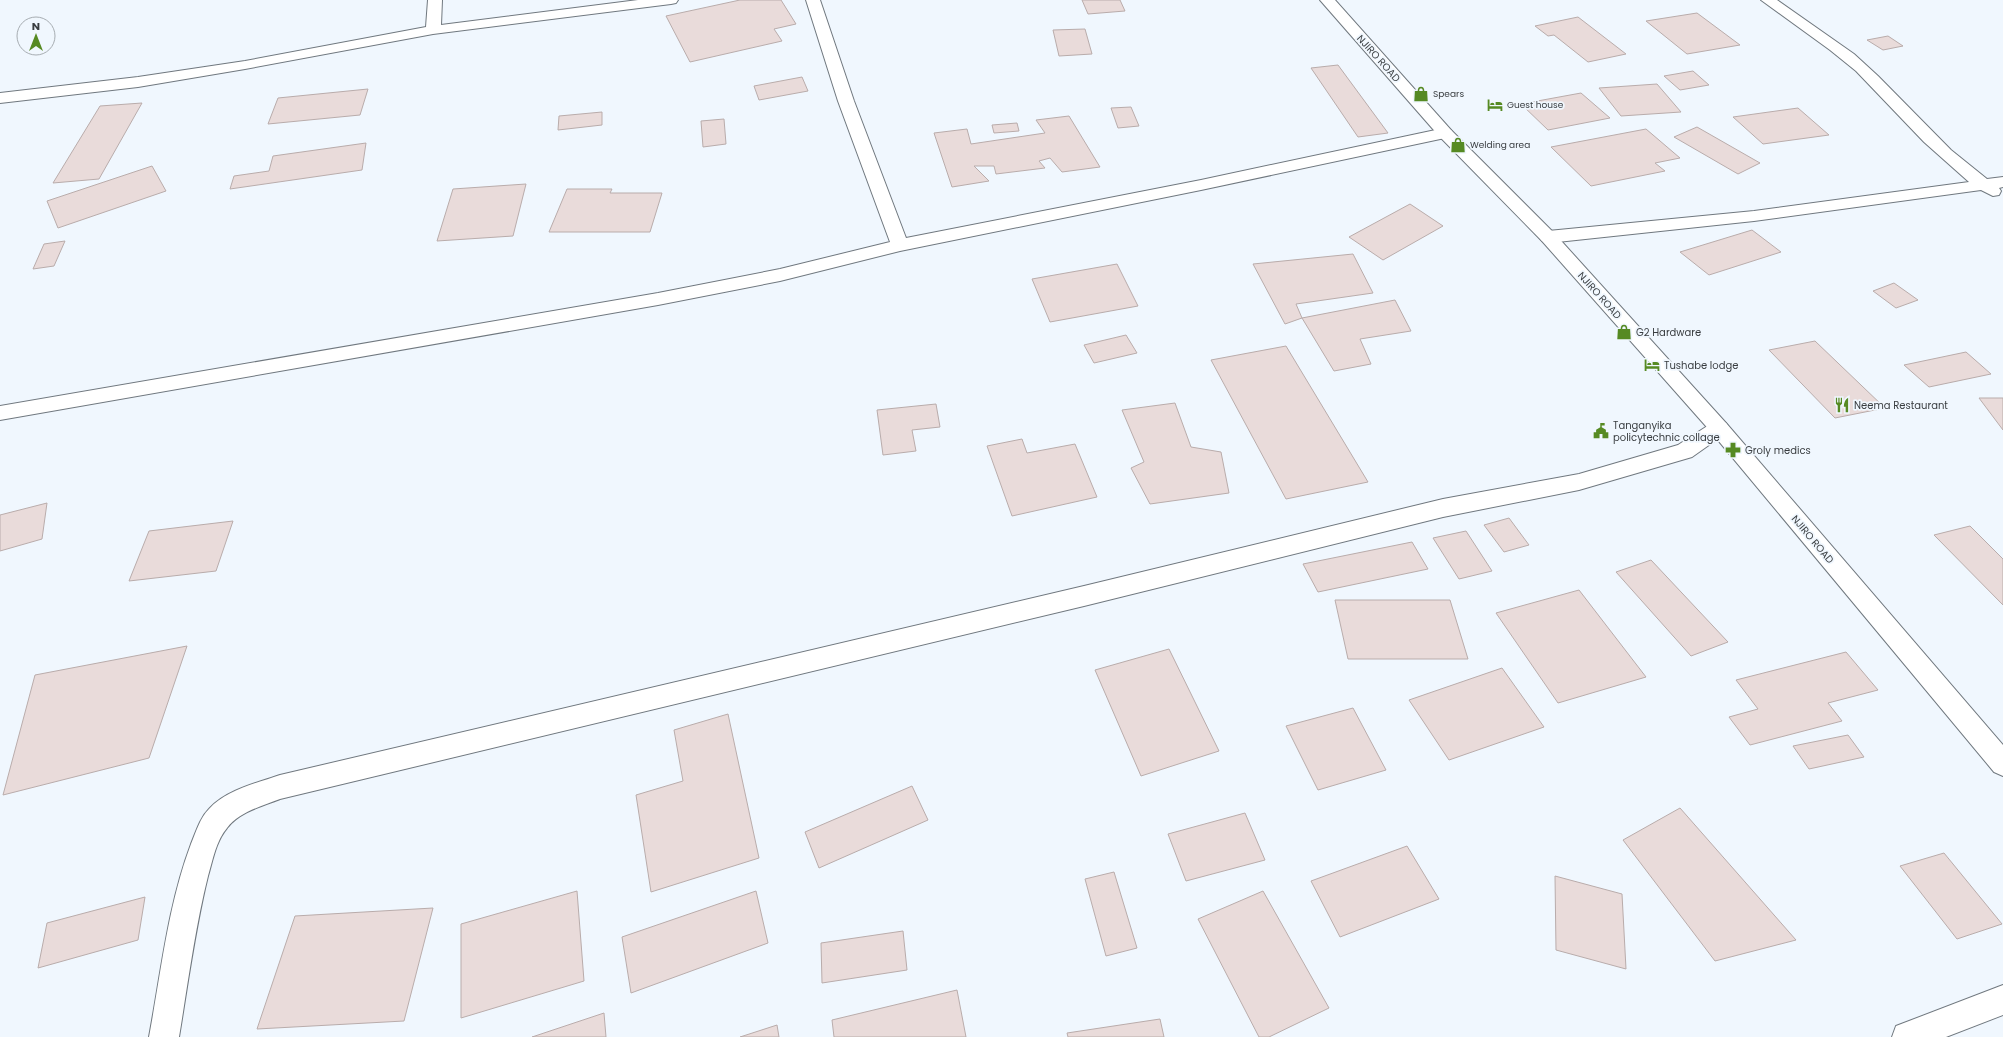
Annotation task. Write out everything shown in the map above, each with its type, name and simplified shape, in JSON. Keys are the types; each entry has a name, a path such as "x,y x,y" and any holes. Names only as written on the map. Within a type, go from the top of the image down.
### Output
{"street":[{"path":"433,30 435,0"},
{"path":"0,98 138,82 245,65 433,30 671,0"},
{"path":"813,0 846,101 900,245"},
{"name":"NJIRO ROAD","path":"1327,0 1445,133 1548,236 1719,428 2003,764"},
{"path":"1768,0 1842,53 1872,78 1927,136 1985,186 2003,196"},
{"path":"0,413 658,299 780,275 900,245 1445,133"},
{"path":"1548,236 1754,216 1985,186 2003,182"},
{"path":"164,1037 190,894 204,843 218,818 241,802 280,787 1084,596 1435,510 1579,482 1685,451 1719,428"},
{"path":"1907,1037 2003,1000"}],"building":[{"path":"740,0 781,0 796,24 774,29 782,41 690,62 666,16"},
{"path":"1082,0 1120,0 1125,11 1088,14"},
{"path":"1697,13 1740,45 1687,54 1646,21"},
{"path":"1578,17 1626,54 1588,62 1554,35 1548,36 1535,26"},
{"path":"1085,29 1092,54 1059,56 1053,30"},
{"path":"1888,36 1903,46 1883,50 1867,40"},
{"path":"1338,65 1388,133 1358,137 1311,68"},
{"path":"1693,71 1709,85 1680,90 1664,76"},
{"path":"802,77 808,91 759,100 754,86"},
{"path":"1657,84 1681,112 1621,116 1599,88"},
{"path":"368,89 360,115 268,124 278,98"},
{"path":"1581,93 1610,118 1548,130 1521,104"},
{"path":"142,103 99,179 53,183 100,106"},
{"path":"1131,107 1139,126 1118,128 1111,108"},
{"path":"1798,108 1829,135 1763,144 1733,117"},
{"path":"602,112 602,125 558,130 559,116"},
{"path":"1069,116 1100,167 1062,172 1050,158 1039,161 1045,168 996,174 994,166 974,166 989,181 952,187 934,133 967,129 971,144 1045,133 1036,120"},
{"path":"724,119 726,144 703,147 701,121"},
{"path":"1017,123 1019,131 994,133 992,125"},
{"path":"1697,127 1760,163 1738,174 1674,137"},
{"path":"1646,129 1680,158 1655,163 1665,171 1591,186 1551,147"},
{"path":"366,143 362,170 230,189 234,176 269,171 273,156"},
{"path":"152,166 166,191 58,228 47,201"},
{"path":"526,184 513,236 437,241 453,189"},
{"path":"567,189 612,189 610,193 662,193 650,232 549,232"},
{"path":"1410,204 1443,226 1383,260 1349,237"},
{"path":"1752,230 1781,252 1709,275 1680,252"},
{"path":"65,241 54,266 33,269 44,244"},
{"path":"1353,254 1373,293 1296,304 1302,318 1285,324 1253,264"},
{"path":"1117,264 1138,306 1050,322 1032,279"},
{"path":"1894,283 1918,300 1896,308 1873,291"},
{"path":"1395,300 1411,331 1360,339 1371,364 1334,371 1302,318"},
{"path":"1126,335 1137,353 1094,363 1084,345"},
{"path":"1815,341 1885,408 1835,418 1769,350"},
{"path":"1286,346 1368,482 1286,499 1211,360"},
{"path":"1966,352 1991,374 1929,387 1904,365"},
{"path":"1979,398 2003,398 2003,430"},
{"path":"1175,403 1191,447 1221,452 1229,493 1150,504 1131,468 1144,462 1122,410"},
{"path":"936,404 940,427 912,430 916,451 883,455 877,410"},
{"path":"1022,439 1027,453 1075,444 1097,497 1012,516 987,446"},
{"path":"47,503 42,539 0,551 0,515"},
{"path":"1509,518 1529,545 1504,552 1484,525"},
{"path":"233,521 216,571 129,581 149,531"},
{"path":"1970,526 2003,559 2003,605 1934,535"},
{"path":"1466,531 1492,571 1459,579 1433,538"},
{"path":"1412,542 1428,569 1318,592 1303,564"},
{"path":"1651,560 1728,642 1691,656 1616,572"},
{"path":"1579,590 1646,677 1558,703 1496,613"},
{"path":"1335,600 1450,600 1468,659 1348,659"},
{"path":"187,646 149,758 3,795 35,675"},
{"path":"1169,649 1219,751 1141,776 1095,670"},
{"path":"1846,652 1878,690 1828,703 1842,721 1750,745 1729,717 1758,709 1736,680"},
{"path":"1502,668 1544,727 1449,760 1409,700"},
{"path":"1353,708 1386,770 1318,790 1286,726"},
{"path":"728,714 759,858 651,892 636,795 683,781 674,730"},
{"path":"1848,735 1864,757 1809,769 1793,746"},
{"path":"912,786 928,820 819,868 805,832"},
{"path":"1680,808 1796,940 1715,961 1623,840"},
{"path":"1245,813 1265,860 1186,881 1168,834"},
{"path":"1407,846 1439,899 1340,937 1311,881"},
{"path":"1944,853 2002,924 1957,939 1900,866"},
{"path":"1114,872 1137,948 1106,956 1085,879"},
{"path":"1555,876 1622,894 1626,969 1556,950"},
{"path":"577,891 584,981 461,1018 461,924"},
{"path":"756,891 768,943 631,993 622,937"},
{"path":"1263,891 1329,1008 1269,1037 1259,1037 1198,919"},
{"path":"145,897 138,940 38,968 47,923"},
{"path":"433,908 404,1021 257,1029 295,916"},
{"path":"903,931 907,970 822,983 821,943"},
{"path":"957,990 966,1037 834,1037 832,1020"},
{"path":"604,1013 606,1037 532,1037"},
{"path":"1160,1019 1164,1037 1068,1037 1067,1033"},
{"path":"777,1025 779,1037 740,1037"}],"place":[{"name":"Spears","path":"1421,94"},
{"name":"Guest house","path":"1495,105"},
{"name":"Welding area","path":"1458,145"},
{"name":"G2 Hardware","path":"1624,332"},
{"name":"Tushabe lodge","path":"1652,365"},
{"name":"Neema Restaurant","path":"1842,405"},
{"name":"Tanganyika policytechnic collage","path":"1601,431"},
{"name":"Groly medics","path":"1733,450"}]}
